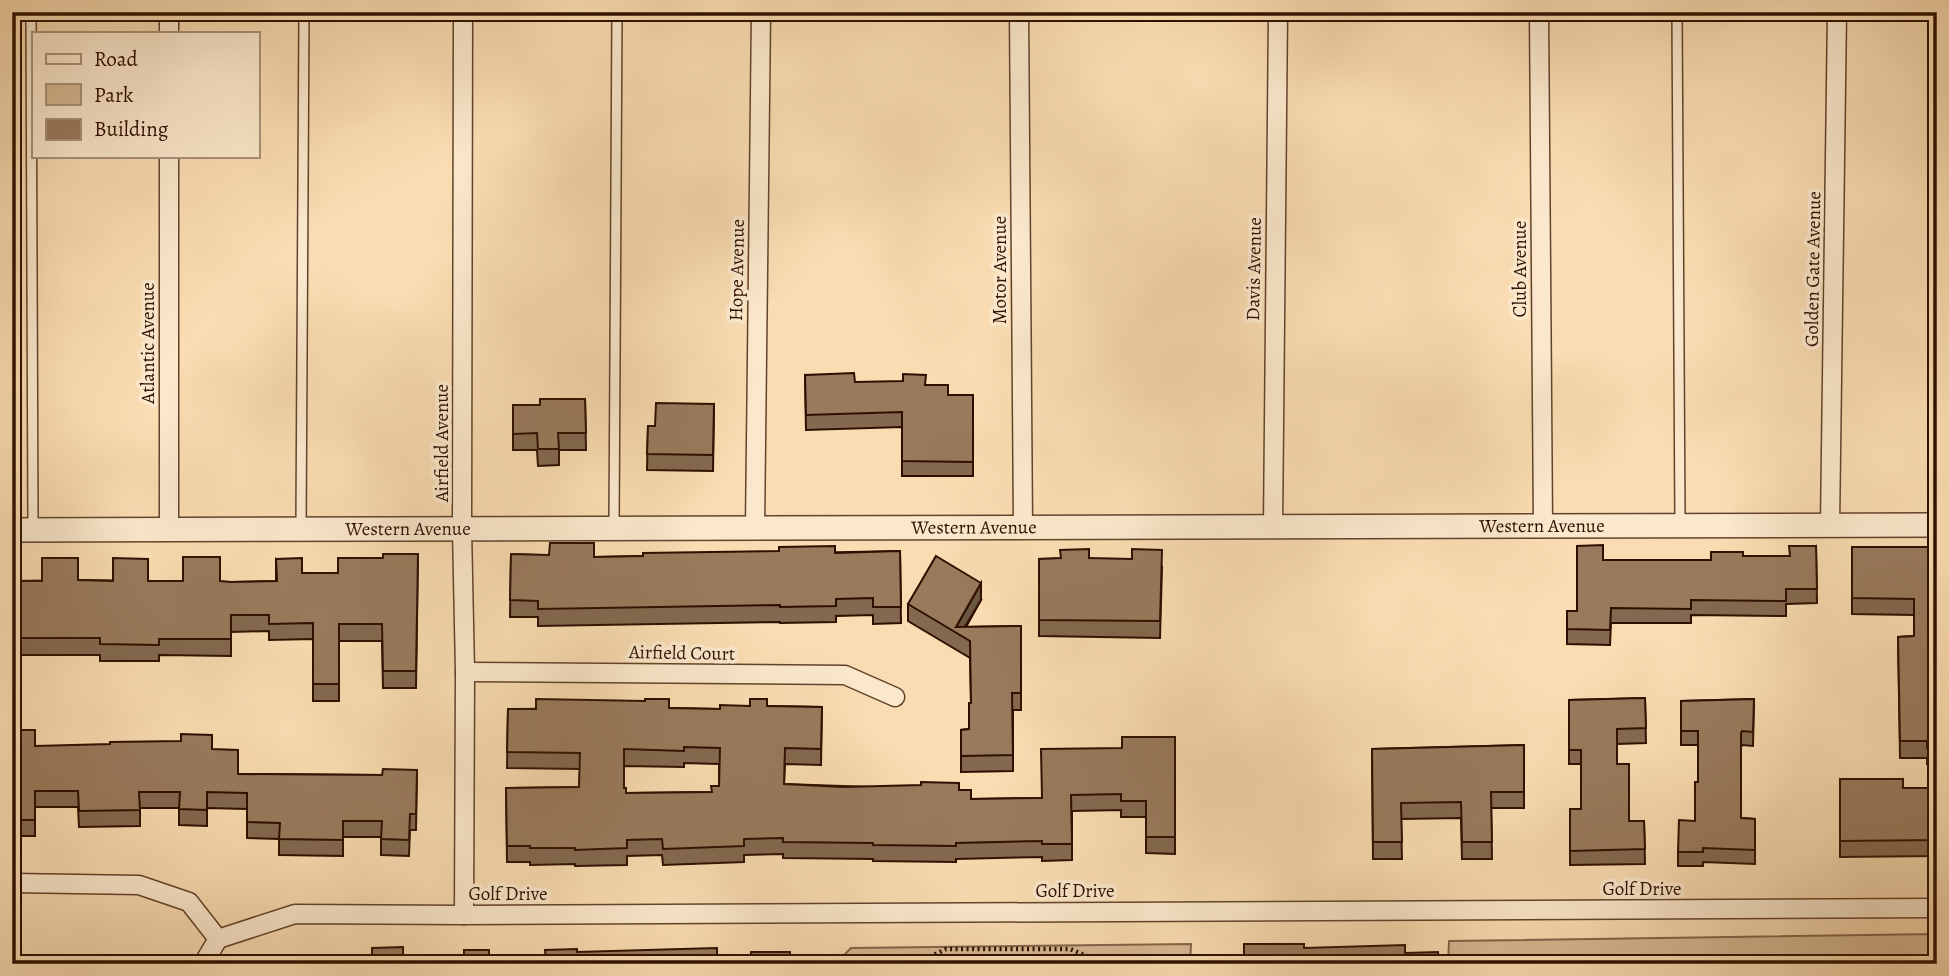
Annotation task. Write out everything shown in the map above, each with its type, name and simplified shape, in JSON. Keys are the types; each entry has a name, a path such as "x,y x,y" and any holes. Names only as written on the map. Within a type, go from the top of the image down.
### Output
{"street":[{"path":"169,12 169,32"},
{"name":"Airfield Avenue","path":"463,12 464,915"},
{"name":"Hope Avenue","path":"755,528 761,12"},
{"name":"Motor Avenue","path":"1019,12 1023,528"},
{"name":"Davis Avenue","path":"1273,527 1278,12"},
{"name":"Club Avenue","path":"1539,12 1543,526"},
{"name":"Golden Gate Avenue","path":"1830,525 1837,12"},
{"name":"Atlantic Avenue","path":"169,158 169,530"},
{"name":"Western Avenue","path":"23,530 1937,525"},
{"name":"Airfield Court","path":"465,672 845,676 895,697"},
{"path":"12,883 139,886 189,902 218,939 203,964"},
{"name":"Golf Drive","path":"218,939 295,914 1937,908"}],"lane":[{"path":"23,530 31,12"},
{"path":"301,530 304,12"},
{"path":"614,529 617,12"},
{"path":"1677,12 1680,526"}],"path":[{"path":"915,964 946,949 1070,949 1106,964"}],"green space":[{"path":"1937,934 1937,964 1448,964 1449,941"},
{"path":"1191,944 1190,964 835,964 851,948"}],"building":[{"path":"854,373 855,382 903,381 903,374 926,375 925,385 948,385 948,395 973,395 973,462 902,461 902,412 806,415 805,375"},
{"path":"540,399 585,399 586,433 558,433 559,449 538,449 537,433 513,434 513,405 540,405"},
{"path":"656,403 714,404 713,455 647,454 648,426 655,426"},
{"path":"550,543 594,543 594,557 643,556 643,553 779,551 779,547 835,546 835,553 900,551 901,607 873,607 873,598 836,599 836,606 538,609 538,601 510,600 511,554 549,555"},
{"path":"1603,545 1603,560 1711,560 1711,552 1743,552 1743,556 1790,556 1789,546 1816,546 1817,589 1786,589 1786,601 1691,600 1691,609 1611,608 1610,630 1567,629 1567,611 1577,611 1577,546"},
{"path":"1852,547 1937,547 1937,748 1927,748 1927,741 1900,741 1898,637 1914,636 1914,599 1852,598"},
{"path":"1089,549 1089,558 1132,559 1132,549 1162,550 1160,621 1039,620 1039,559 1061,558 1060,550"},
{"path":"383,554 418,554 416,671 383,671 382,624 339,624 339,684 313,684 313,623 269,624 269,615 231,615 231,639 159,639 159,645 100,644 100,638 17,638 17,646 12,646 12,581 42,581 42,558 78,558 78,580 113,581 113,558 148,559 148,581 183,581 183,557 220,557 220,581 231,582 277,581 276,559 302,558 302,573 338,573 338,558 383,558"},
{"path":"936,556 981,583 956,627 1021,626 1021,693 1012,693 1013,755 961,756 961,730 969,729 970,641 908,604"},
{"path":"1645,698 1646,728 1617,729 1617,764 1629,764 1629,821 1644,821 1645,849 1570,851 1570,809 1581,809 1581,750 1569,750 1569,700"},
{"path":"536,699 669,699 669,708 720,709 720,705 750,706 750,699 767,699 767,706 822,707 821,749 785,748 784,784 843,787 921,785 921,782 959,783 959,790 971,790 971,799 1042,798 1041,749 1122,748 1122,737 1175,737 1175,837 1146,837 1146,801 1121,801 1121,794 1071,795 1072,844 1042,844 1042,841 956,843 956,846 873,845 783,842 783,838 744,839 744,846 663,849 662,839 627,840 627,848 575,850 507,846 506,788 579,787 580,753 507,752 508,709 536,709","holes":["684,747 720,748 719,786 711,786 712,792 626,793 624,749 684,751"]},
{"path":"1754,699 1753,732 1741,733 1741,818 1755,819 1755,850 1703,848 1703,852 1678,852 1679,820 1695,821 1695,782 1698,782 1698,731 1681,731 1681,701"},
{"path":"12,730 35,730 35,746 181,741 181,734 212,735 212,749 238,750 238,774 382,775 383,769 417,770 416,814 410,814 409,840 381,839 382,821 343,821 343,840 279,839 280,823 247,822 247,793 207,792 207,810 179,809 180,792 139,792 140,810 79,811 78,791 35,791 35,820 16,820 16,810 12,810"},
{"path":"1524,745 1524,792 1491,792 1492,842 1462,842 1461,802 1401,803 1402,842 1373,842 1372,749"},
{"path":"1840,779 1903,779 1903,788 1937,788 1937,840 1840,841"},
{"path":"1244,944 1304,944 1304,948 1405,945 1405,953 1438,952 1439,964 1212,964 1211,959 1244,958"},
{"path":"403,947 403,964 335,964 335,958 372,958 372,948"},
{"path":"717,948 717,962 751,962 751,952 790,952 790,964 546,964 545,950 577,949 577,952"},
{"path":"464,950 489,950 489,964 464,964"},
{"path":"274,956 278,964 259,964"}]}
